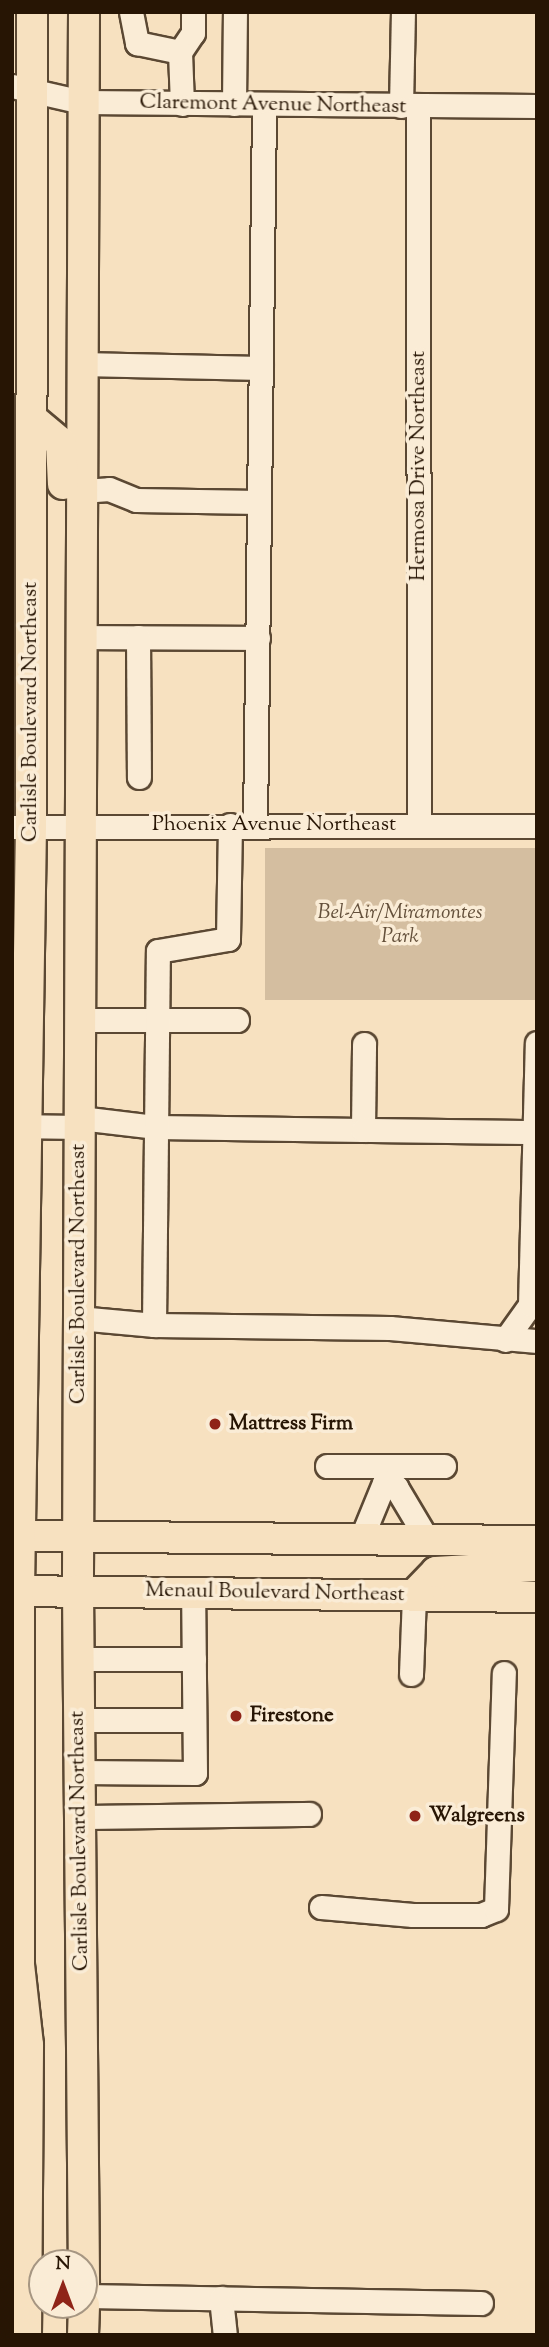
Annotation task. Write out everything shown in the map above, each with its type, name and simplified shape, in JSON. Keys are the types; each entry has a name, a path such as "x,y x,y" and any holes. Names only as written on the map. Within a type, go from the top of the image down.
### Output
{"main road":[{"name":"Carlisle Boulevard Northeast","path":"26,2335 16,1789 16,1536 22,827 22,86 32,12"},
{"name":"Carlisle Boulevard Northeast","path":"84,12 78,1536 84,2249"},
{"path":"21,418 61,443 62,591 81,638"},
{"path":"16,1536 537,1541"},
{"path":"414,1595 436,1572 537,1566"},
{"name":"Menaul Boulevard Northeast","path":"16,1590 537,1597"}],"street":[{"path":"131,12 137,43 180,51"},
{"path":"182,104 180,51 193,33 193,12"},
{"path":"234,104 235,12"},
{"name":"Hermosa Drive Northeast","path":"402,12 410,106 419,826"},
{"name":"Claremont Avenue Northeast","path":"22,86 82,102 537,106"},
{"path":"255,825 264,104"},
{"path":"82,364 261,368"},
{"path":"82,491 109,489 136,500 259,502"},
{"path":"81,638 258,638"},
{"path":"138,638 139,777"},
{"path":"154,1325 154,1021 158,951 228,939 230,825"},
{"name":"Phoenix Avenue Northeast","path":"22,827 537,826"},
{"path":"81,1020 237,1020"},
{"path":"505,1340 530,1305 532,1132 537,1043"},
{"path":"363,1130 364,1044"},
{"path":"20,1126 80,1122 156,1127 532,1132"},
{"path":"79,1318 154,1325 403,1328 537,1341"},
{"path":"327,1466 389,1475 444,1466"},
{"path":"361,1539 377,1490 389,1475"},
{"path":"389,1475 427,1539"},
{"path":"80,1772 195,1773 192,1591"},
{"path":"411,1674 414,1595"},
{"path":"79,1659 194,1659"},
{"path":"321,1907 426,1915 481,1915 496,1909 504,1673"},
{"path":"79,1720 194,1720"},
{"path":"80,1817 309,1814"},
{"path":"98,2296 481,2303"},
{"path":"220,2298 225,2335"}],"green space":[{"name":"Bel-Air/Miramontes Park","path":"265,848 537,848 537,1000 265,1000"}],"place":[{"name":"Mattress Firm","path":"215,1424"},
{"name":"Firestone","path":"236,1716"},
{"name":"Walgreens","path":"415,1816"}]}
